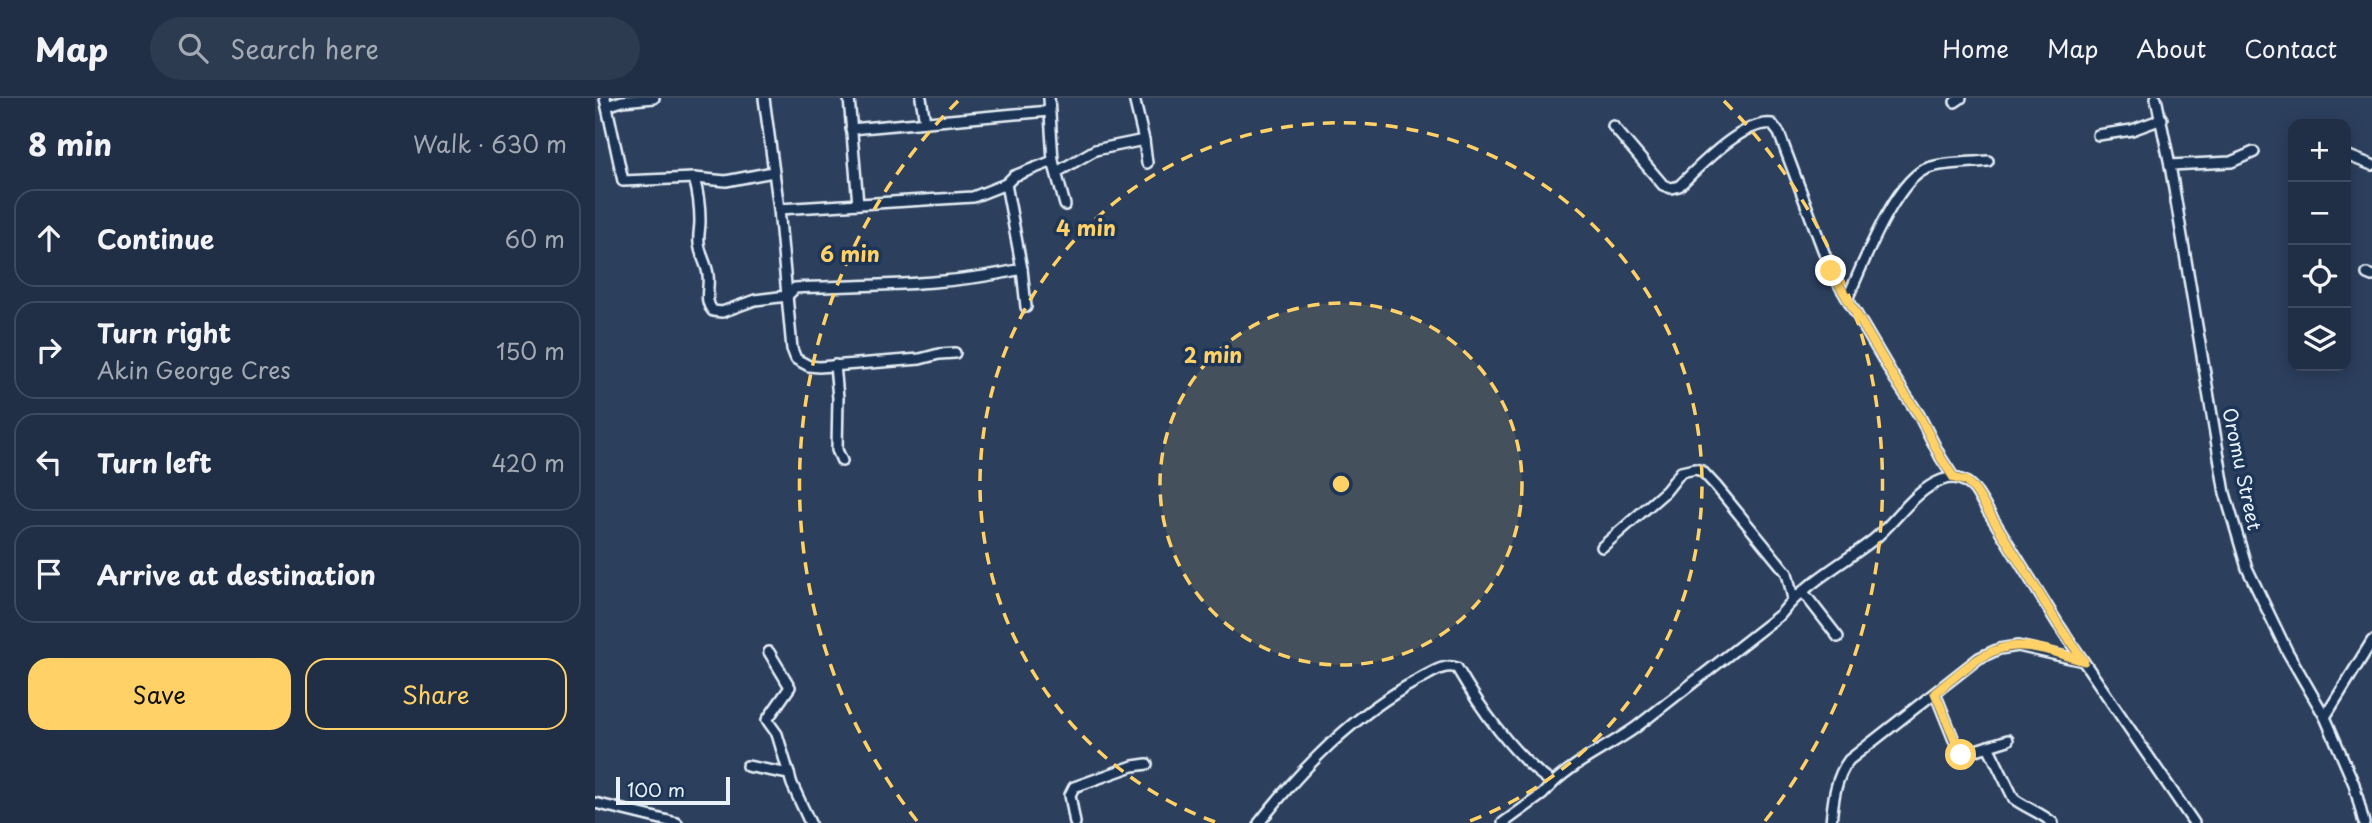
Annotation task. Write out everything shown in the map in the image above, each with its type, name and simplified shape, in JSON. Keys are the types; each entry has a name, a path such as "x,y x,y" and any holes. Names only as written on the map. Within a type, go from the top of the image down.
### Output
{"street":[{"path":"654,98 606,102 623,181 694,177 726,181 773,172"},
{"path":"764,98 779,209 792,349 796,359 809,366 920,359 955,353"},
{"path":"849,98 858,204"},
{"path":"921,98 925,122"},
{"path":"1049,98 1053,161 1065,205"},
{"path":"1134,98 1147,163"},
{"name":"Oromu Street","path":"2156,98 2162,119 2225,493 2237,536 2247,568 2265,608 2325,717 2354,784 2364,823"},
{"path":"851,129 1049,111"},
{"path":"2098,135 2132,130 2162,119"},
{"path":"1613,126 1663,185 1671,188 1679,186 1735,138 1763,123 1772,124 1779,133 1831,271 1954,478"},
{"path":"1057,173 1095,150 1144,140"},
{"path":"2170,165 2231,162 2253,152"},
{"path":"2351,157 2372,165"},
{"path":"779,209 973,197 1006,184 1014,176 1053,161"},
{"path":"1848,297 1889,211 1907,184 1926,169 1988,161"},
{"path":"694,177 699,200 698,241 708,271 708,306 713,311 722,312 755,300 787,296 795,288 922,283 992,276 1021,270"},
{"path":"1006,184 1026,307"},
{"path":"835,365 838,398 837,450 842,461"},
{"path":"1602,547 1666,491 1681,472 1695,469 1702,471 1716,486 1787,573 1793,598"},
{"path":"1503,823 1528,806 1581,760 1617,741 1781,614 1793,598 1875,539 1916,498 1942,480 1954,478 1966,481 1975,490 2044,603 2194,823"},
{"path":"1803,592 1838,637"},
{"path":"2325,717 2369,657 2372,641"},
{"path":"1831,823 1834,794 1844,766 1849,760 1979,659 2000,649 2018,646 2084,661"},
{"path":"769,652 790,687 767,720 777,734 789,774 810,823"},
{"path":"1259,823 1316,757 1361,716 1393,694 1447,666 1457,668 1487,717 1537,772 1553,783"},
{"path":"1935,693 1961,755 2008,740"},
{"path":"1988,747 2014,799 2053,823"},
{"path":"1075,823 1070,795 1074,787 1133,766 1147,764"},
{"path":"747,766 789,774"},
{"path":"595,803 677,823"}],"route":[{"path":"1831,271 1919,415 1941,458 1954,478 1966,481 1975,490 2003,538 2084,661 2018,646 2000,649 1979,659 1935,693 1961,755"}]}
